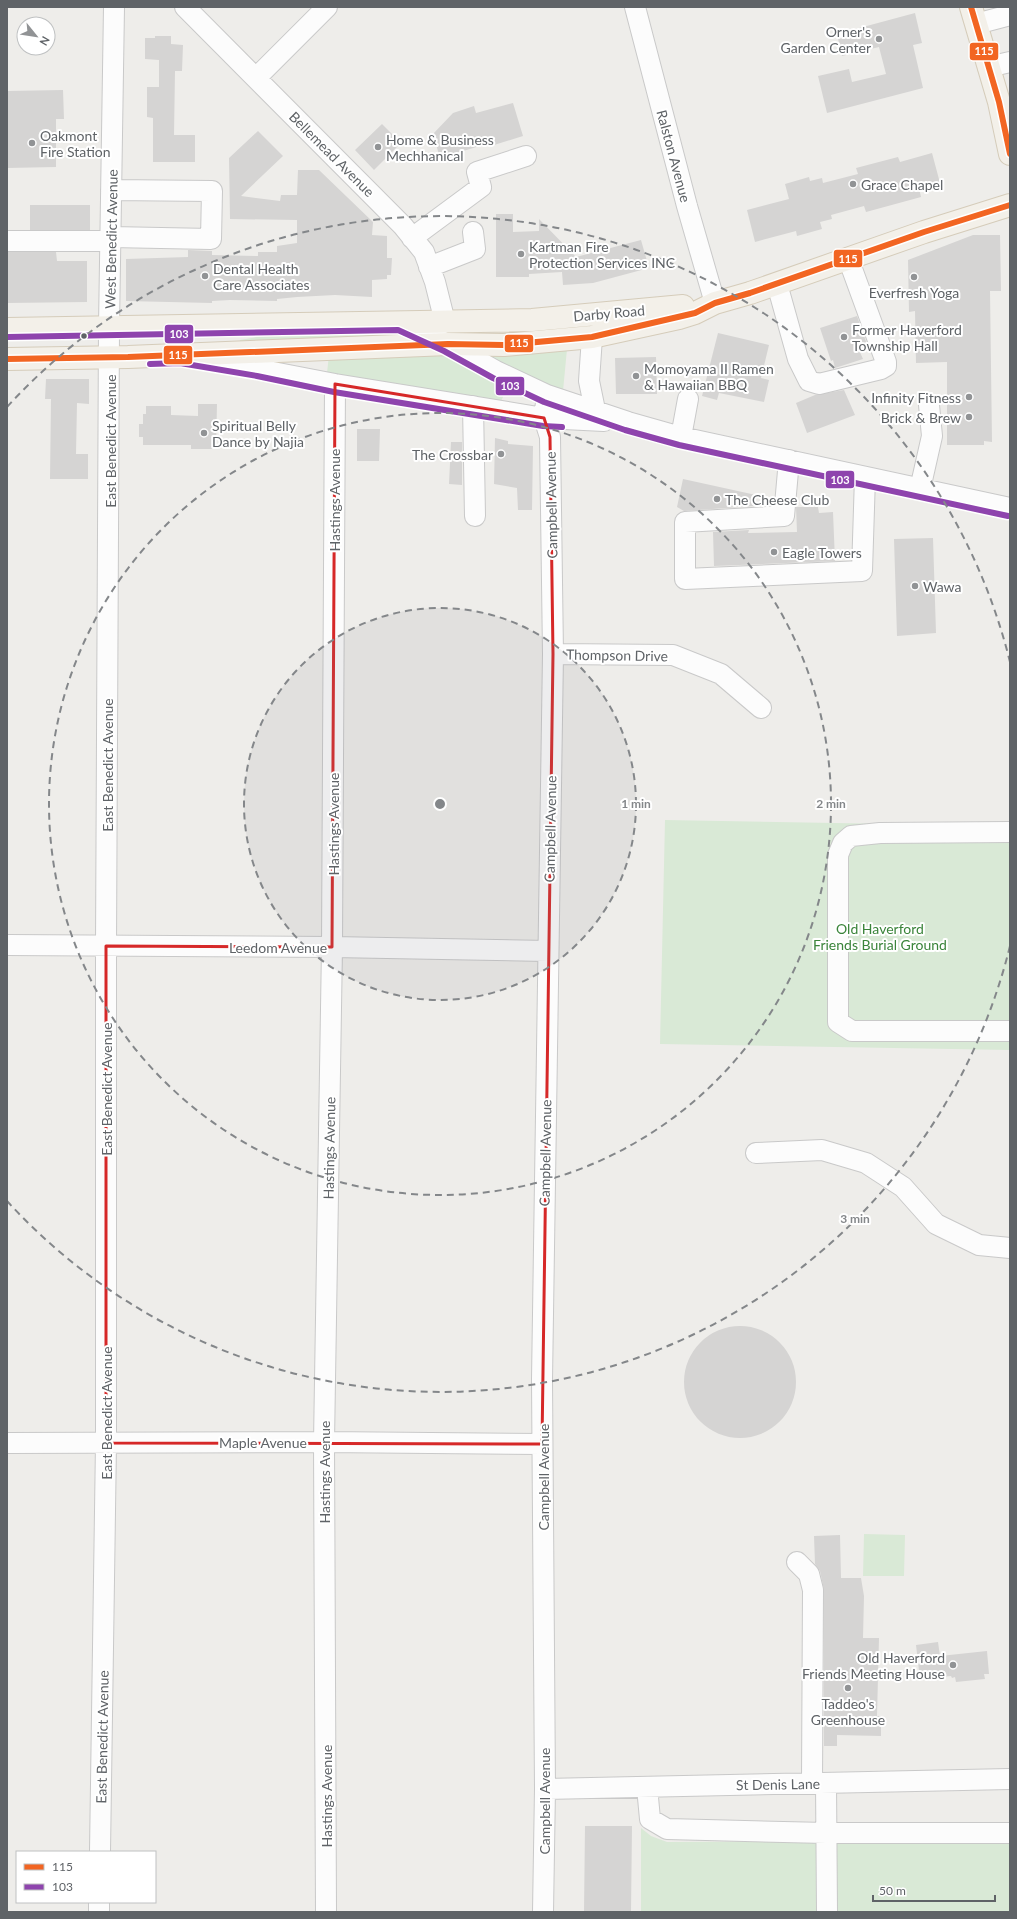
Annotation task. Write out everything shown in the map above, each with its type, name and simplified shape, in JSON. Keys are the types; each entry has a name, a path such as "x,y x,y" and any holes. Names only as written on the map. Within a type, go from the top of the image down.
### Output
{"main road":[{"path":"973,16 988,67 1010,154"},
{"path":"714,304 1010,205"},
{"name":"Darby Road","path":"7,329 109,326 532,320 714,304"},
{"name":"Darby Road","path":"7,359 182,355 448,344 504,345 592,337 679,318 695,313 714,304"}],"street":[{"name":"West Benedict Avenue","path":"109,326 114,7"},
{"name":"Bellemead Avenue","path":"186,7 403,226 424,252 445,322"},
{"path":"257,77 327,7"},
{"name":"Ralston Avenue","path":"635,7 714,304"},
{"path":"973,16 1010,15"},
{"path":"988,67 1010,62"},
{"path":"412,238 481,187 477,172 526,156"},
{"path":"7,241 211,239 212,191 111,190"},
{"path":"429,267 475,249 473,232"},
{"path":"777,284 798,359 809,381 819,384 881,369 886,366 886,362 848,258"},
{"name":"Darby Road","path":"400,322 448,344 496,371 547,395 628,422 681,437 1010,508"},
{"name":"East Benedict Avenue","path":"100,1851 106,1443 106,946 109,326"},
{"path":"592,337 589,381 594,410"},
{"name":"Darby Road","path":"182,355 258,368 334,384 544,418 628,422"},
{"name":"Hastings Avenue","path":"326,1912 324,1442 332,947 334,384"},
{"name":"Campbell Avenue","path":"543,1912 545,1789 542,1444 553,654 550,437 544,418 547,395"},
{"path":"681,437 688,399"},
{"path":"920,489 932,436 929,405"},
{"path":"473,406 475,516"},
{"path":"789,460 784,516 685,522 685,578 862,571 865,477"},
{"name":"Thompson Drive","path":"553,654 673,655 721,674 761,708"},
{"path":"1010,832 880,833 851,836 843,843 838,855 838,1022 852,1031 1010,1031"},
{"name":"Leedom Avenue","path":"7,945 548,950"},
{"path":"756,1153 822,1150 866,1163 903,1187 936,1224 979,1245 1010,1248"},
{"name":"Maple Avenue","path":"7,1443 324,1442 542,1444"},
{"path":"797,1562 809,1574 813,1590 819,1783 826,1833 827,1912"},
{"name":"St Denis Lane","path":"545,1789 1010,1779"},
{"path":"646,1787 650,1819 667,1829 826,1833 1010,1833"}],"highlighted area":[{"path":"335,384 544,418 550,437 553,654 542,1444 106,1443 106,946 332,947"}],"green space":[{"path":"402,333 414,337 240,344 240,340 268,335"},
{"path":"567,349 563,391 535,383 487,355"},
{"path":"447,352 508,387 501,401 327,373 329,355"},
{"name":"Old Haverford Friends Burial Ground","path":"665,820 1010,826 1010,1050 660,1044"},
{"path":"864,1534 905,1535 904,1576 863,1576"},
{"path":"641,1828 651,1836 667,1842 1010,1840 1010,1912 641,1912"}],"building":[{"path":"915,13 922,43 913,45 923,88 827,113 818,76 849,69 852,82 886,74 879,47 842,56 837,34"},
{"path":"155,36 171,36 171,44 183,45 182,71 175,71 174,135 195,135 195,162 153,162 153,118 147,117 147,87 159,87 159,60 145,59 145,38 155,38"},
{"name":"Oakmont Fire Station","path":"63,90 64,119 56,119 56,167 7,168 7,91"},
{"path":"513,103 523,136 494,145 493,142 440,158 433,134 453,113 474,106 476,113"},
{"name":"Home & Business Mechhanical","path":"382,124 401,143 374,170 355,150"},
{"path":"258,131 283,156 241,196 280,201 281,195 297,195 298,170 319,170 373,222 372,235 387,236 387,258 392,258 391,275 387,275 387,279 372,280 372,297 335,295 277,299 277,301 230,300 212,301 212,303 126,301 126,259 188,257 188,250 212,251 212,255 258,256 258,252 277,252 277,246 297,243 297,220 230,219 229,158"},
{"path":"932,153 940,183 919,188 921,197 866,212 864,206 831,215 832,219 820,222 822,229 797,236 796,231 755,242 747,210 789,199 785,184 809,177 810,181 822,178 823,183 858,174 856,168 898,157 900,162"},
{"path":"30,205 90,205 90,230 30,230"},
{"path":"496,214 513,214 513,232 539,231 539,219 576,257 641,240 649,268 593,283 563,285 562,272 529,274 529,277 496,277"},
{"path":"973,235 1000,235 1001,291 990,291 992,442 984,441 984,445 947,445 947,362 916,363 915,311 909,312 908,260"},
{"path":"7,252 56,252 57,261 87,261 87,302 7,303"},
{"name":"Former Haverford Township Hall","path":"857,316 868,347 859,350 863,359 835,368 833,360 831,361 820,328"},
{"path":"718,333 769,345 761,378 769,380 764,402 719,393 717,400 702,396"},
{"name":"Momoyama II Ramen & Hawaiian BBQ","path":"656,357 657,394 616,394 615,358"},
{"path":"46,379 89,379 89,404 77,403 76,454 88,454 88,479 50,479 51,399 45,399"},
{"path":"844,390 855,415 807,433 796,403 815,395"},
{"path":"198,404 217,404 216,449 191,449 191,445 143,445 143,437 139,437 139,424 143,424 143,414 146,414 146,406 171,406 171,415 198,416"},
{"path":"357,429 380,429 379,461 357,461"},
{"path":"495,438 508,441 508,444 533,446 532,510 518,510 517,488 494,484"},
{"path":"451,442 462,442 462,485 449,484"},
{"name":"The Cheese Club","path":"683,479 756,495 754,506 684,511 677,507"},
{"name":"Eagle Towers","path":"796,507 818,507 819,513 833,512 835,561 714,566 713,532 749,530 748,533 797,532"},
{"name":"Wawa","path":"933,538 936,633 897,636 894,539"},
{"path":"740,1326 761,1330 780,1342 792,1361 796,1382 792,1403 780,1422 761,1434 740,1438 719,1434 700,1422 688,1403 684,1382 688,1361 700,1342 719,1330"},
{"name":"Taddeo's Greenhouse","path":"840,1535 841,1578 861,1578 864,1596 863,1638 879,1638 877,1716 881,1716 881,1736 837,1735 837,1746 824,1746 824,1590 820,1571 815,1564 814,1536"},
{"name":"Old Haverford Friends Meeting House","path":"938,1642 940,1656 987,1651 989,1674 984,1674 985,1679 956,1682 955,1677 952,1678 951,1676 920,1679 916,1645"},
{"path":"585,1826 632,1826 631,1912 584,1912"}],"transit line":[{"name":"115","path":"971,7 999,102 1010,154"},
{"name":"115","path":"7,359 128,357 448,344 504,345 592,337 695,313 715,303 750,293 924,232 1010,205"},
{"name":"103","path":"7,337 398,330 444,351 493,378 544,402 625,430 679,445 1008,516"},
{"name":"103","path":"150,364 180,363 257,376 334,392 543,426 562,427"}],"place":[{"name":"Orner's Garden Center","path":"879,39"},
{"name":"Oakmont Fire Station","path":"32,143"},
{"name":"Home & Business Mechhanical","path":"378,147"},
{"name":"Grace Chapel","path":"853,184"},
{"name":"Kartman Fire Protection Services INC","path":"521,254"},
{"name":"Dental Health Care Associates","path":"205,276"},
{"name":"Everfresh Yoga","path":"914,277"},
{"name":"Former Haverford Township Hall","path":"844,337"},
{"name":"Momoyama II Ramen & Hawaiian BBQ","path":"636,376"},
{"name":"Infinity Fitness","path":"969,397"},
{"name":"Brick & Brew","path":"969,417"},
{"name":"Spiritual Belly Dance by Najia","path":"204,433"},
{"name":"The Crossbar","path":"501,454"},
{"name":"The Cheese Club","path":"717,499"},
{"name":"Eagle Towers","path":"774,552"},
{"name":"Wawa","path":"915,586"},
{"name":"Old Haverford Friends Meeting House","path":"953,1665"},
{"name":"Taddeo's Greenhouse","path":"848,1688"}]}
